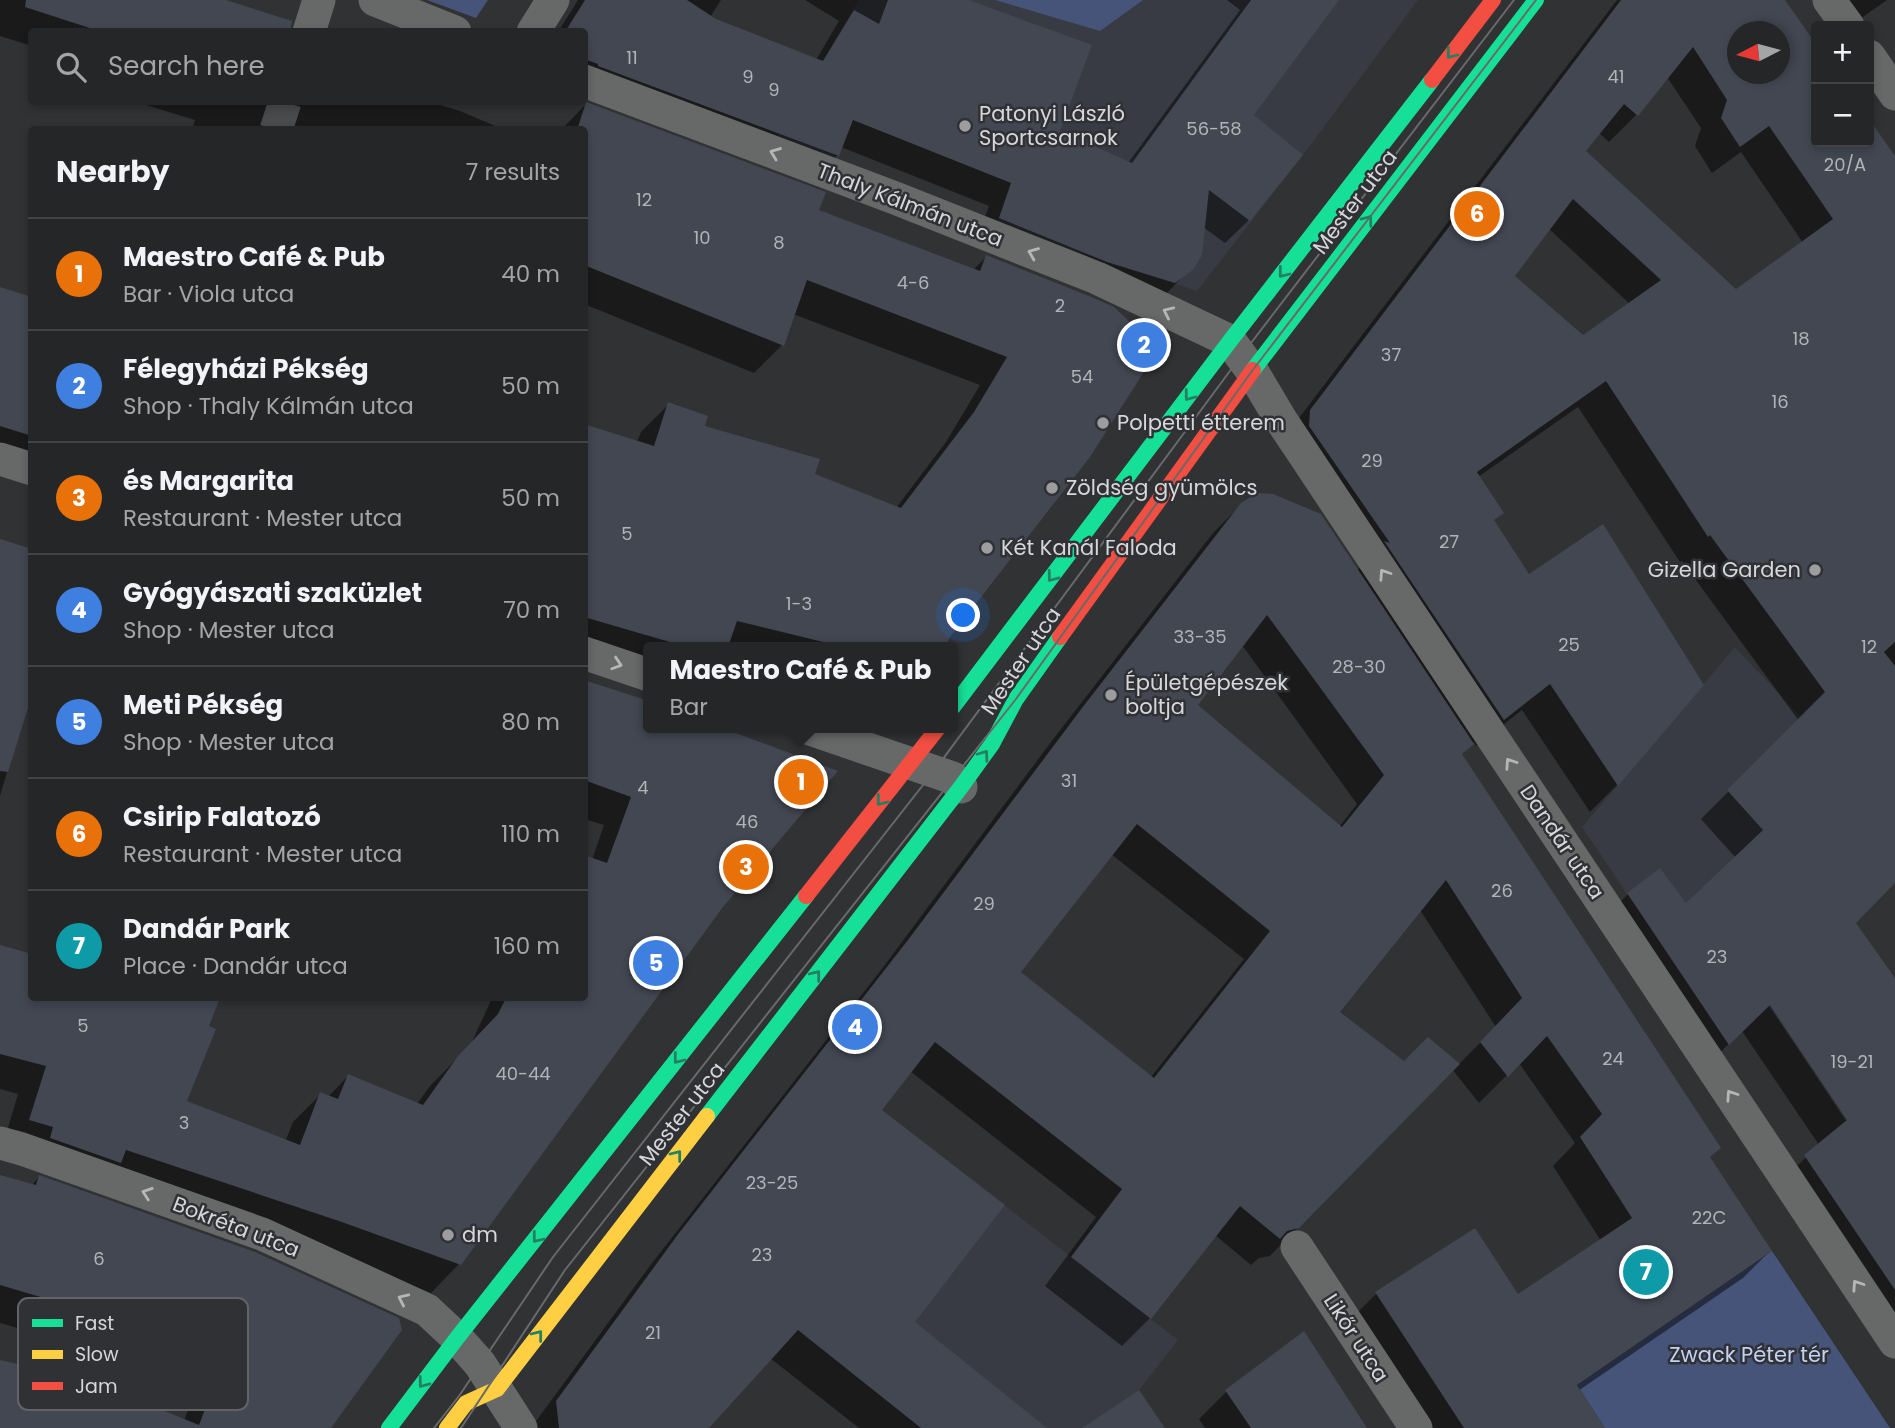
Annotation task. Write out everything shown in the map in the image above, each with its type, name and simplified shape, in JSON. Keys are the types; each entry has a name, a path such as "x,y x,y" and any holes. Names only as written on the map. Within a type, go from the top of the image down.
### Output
{"street":[{"path":"310,28 319,0"},
{"path":"375,0 445,28"},
{"path":"536,28 553,0"},
{"name":"Mester utca","path":"958,700 1493,0"},
{"name":"Mester utca","path":"447,1428 466,1403 497,1389 961,787 992,744 1016,699 1252,371 1536,0"},
{"path":"1829,0 1844,21"},
{"path":"1874,64 1895,94"},
{"name":"Thaly Kálmán utca","path":"588,83 895,198 1097,278 1230,341"},
{"name":"Dandár utca","path":"1230,341 1895,1342"},
{"path":"0,459 28,468"},
{"path":"588,654 643,673"},
{"path":"822,733 953,778 961,787"},
{"name":"Mester utca","path":"389,1428 934,733"},
{"name":"Bokréta utca","path":"0,1143 262,1234 427,1310 480,1364 521,1428"},
{"name":"Likőr utca","path":"1297,1247 1416,1428"}],"shaded area":[{"path":"859,0 1418,0 1303,155 1197,291 1046,242 997,223 1011,182 853,120 838,159 778,136"},
{"path":"1735,647 1800,716 1847,670 1856,923 1729,1045 1582,827"},
{"path":"816,1059 1178,1340 1139,1390 1082,1428 921,1428 798,1330"}],"green space":[{"path":"427,0 488,0 476,18"},
{"path":"995,0 1143,0 1100,31"},
{"name":"Zwack Péter tér","path":"1772,1251 1890,1428 1605,1428 1577,1385"}],"building":[{"path":"26,0 226,0 292,21 291,28 90,28 25,7"},
{"path":"585,0 687,0 716,19 823,61 854,10 879,24 888,0 969,0 1092,45 1060,131 1132,163 1251,0 1339,0 1254,115 1303,155 1250,221 1209,190 1202,255 1193,270 1175,283 1107,262 999,218 1011,183 853,120 839,156 598,66 588,60 588,28 568,28"},
{"path":"1621,0 1785,0 1811,37 1811,147 1874,147 1874,126 1895,156 1895,642 1884,652 1895,666 1895,883 1856,923 1895,978 1895,1290 1804,1155 1847,1120 1770,1005 1729,1045 1627,893 1660,868 1686,903 1763,830 1727,790 1825,692 1710,535 1708,537 1606,381 1477,472 1504,513 1494,520 1529,574 1603,524 1704,685 1618,786 1550,684 1504,720 1384,541 1390,543 1309,426 1310,410","holes":["1693,47 1727,100 1721,118 1740,147 1769,126 1833,219 1736,289 1586,151 1624,104 1638,116","1573,199 1661,280 1583,335 1515,276"]},
{"path":"588,103 826,192 819,210 980,271 986,255 1089,296 1114,307 1152,343 1152,359 1090,457 948,642 823,642 737,621 730,642 670,642 588,618 588,425 654,446 668,402 708,416 705,426 820,459 815,474 901,508 974,412 1007,357 807,280 784,346 588,267 588,126 578,126"},
{"path":"0,287 28,296 28,435 0,426"},
{"path":"1257,493 1273,494 1321,514 1474,744 1462,754 1721,1148 1710,1157 1772,1251 1577,1385 1605,1428 1464,1428 1375,1292 1475,1228 1518,1294 1632,1218 1580,1137 1602,1114 1547,1036 1508,1077 1480,1042 1522,998 1446,880 1340,1012 1404,1061 1428,1037 1460,1064 1299,1228 1287,1231 1280,1239 1240,1206 1151,1319 1071,1257 1122,1189 935,1042 882,1110 1005,1205 915,1322 1047,1428 921,1428 798,1330 709,1428 559,1428 556,1401 679,1233 908,940 1082,708 1241,503","holes":["1267,615 1384,775 1342,827 1198,705","1137,824 1270,931 1154,1078 1021,972"]},
{"path":"0,539 28,548 28,708 8,772 0,771"},
{"path":"588,681 643,699 643,733 735,733 838,771 723,907 461,1265 126,1150 121,1163 50,1138 53,1127 29,1120 46,1066 0,1054 0,945 28,953 28,1001 219,1001 209,1026 216,1029 187,1101 300,1145 320,1092 338,1099 348,1074 423,1105 458,1056 498,1014 504,1001 588,1001 588,856 607,863 631,797 588,781"},
{"path":"0,1175 36,1185 39,1175 255,1252 399,1318 402,1330 331,1428 0,1428 0,1360 18,1364 18,1410 162,1410 199,1425 205,1410 248,1410 248,1298 44,1298 0,1285"},
{"path":"1304,1331 1367,1428 1251,1428 1225,1390"},
{"path":"1139,1390 1165,1428 1082,1428"}],"tunnel":[{"path":"277,126 284,105"}],"tram line":[{"path":"434,1428 459,1396 553,1257 934,771 1241,356 1514,0"},
{"path":"461,1428 565,1270 1016,699 1252,371 1536,0"}],"traffic: fast":[{"path":"1253,370 1536,0"},
{"path":"958,700 1432,80"},
{"path":"707,1116 961,787 992,744 1016,699 1060,637"},
{"path":"389,1428 806,896"}],"traffic: slow":[{"path":"447,1428 466,1403 497,1389 707,1116"}],"traffic: jam":[{"path":"1432,80 1493,0"},
{"path":"1060,637 1253,370"},
{"path":"806,896 934,733"}],"place":[{"name":"Patonyi László Sportcsarnok","path":"965,126"},
{"name":"Csirip Falatozó","path":"1477,214"},
{"name":"Félegyházi Pékség","path":"1144,345"},
{"name":"Polpetti étterem","path":"1103,423"},
{"name":"Zöldség gyümölcs","path":"1052,488"},
{"name":"Két Kanál Faloda","path":"987,548"},
{"name":"Gizella Garden","path":"1815,570"},
{"name":"Épületgépészek boltja","path":"1111,695"},
{"name":"Maestro Café & Pub","path":"801,782"},
{"name":"és Margarita","path":"746,867"},
{"name":"Meti Pékség","path":"656,963"},
{"name":"Gyógyászati szaküzlet","path":"855,1027"},
{"name":"dm","path":"448,1235"},
{"name":"Dandár Park","path":"1646,1272"}]}
